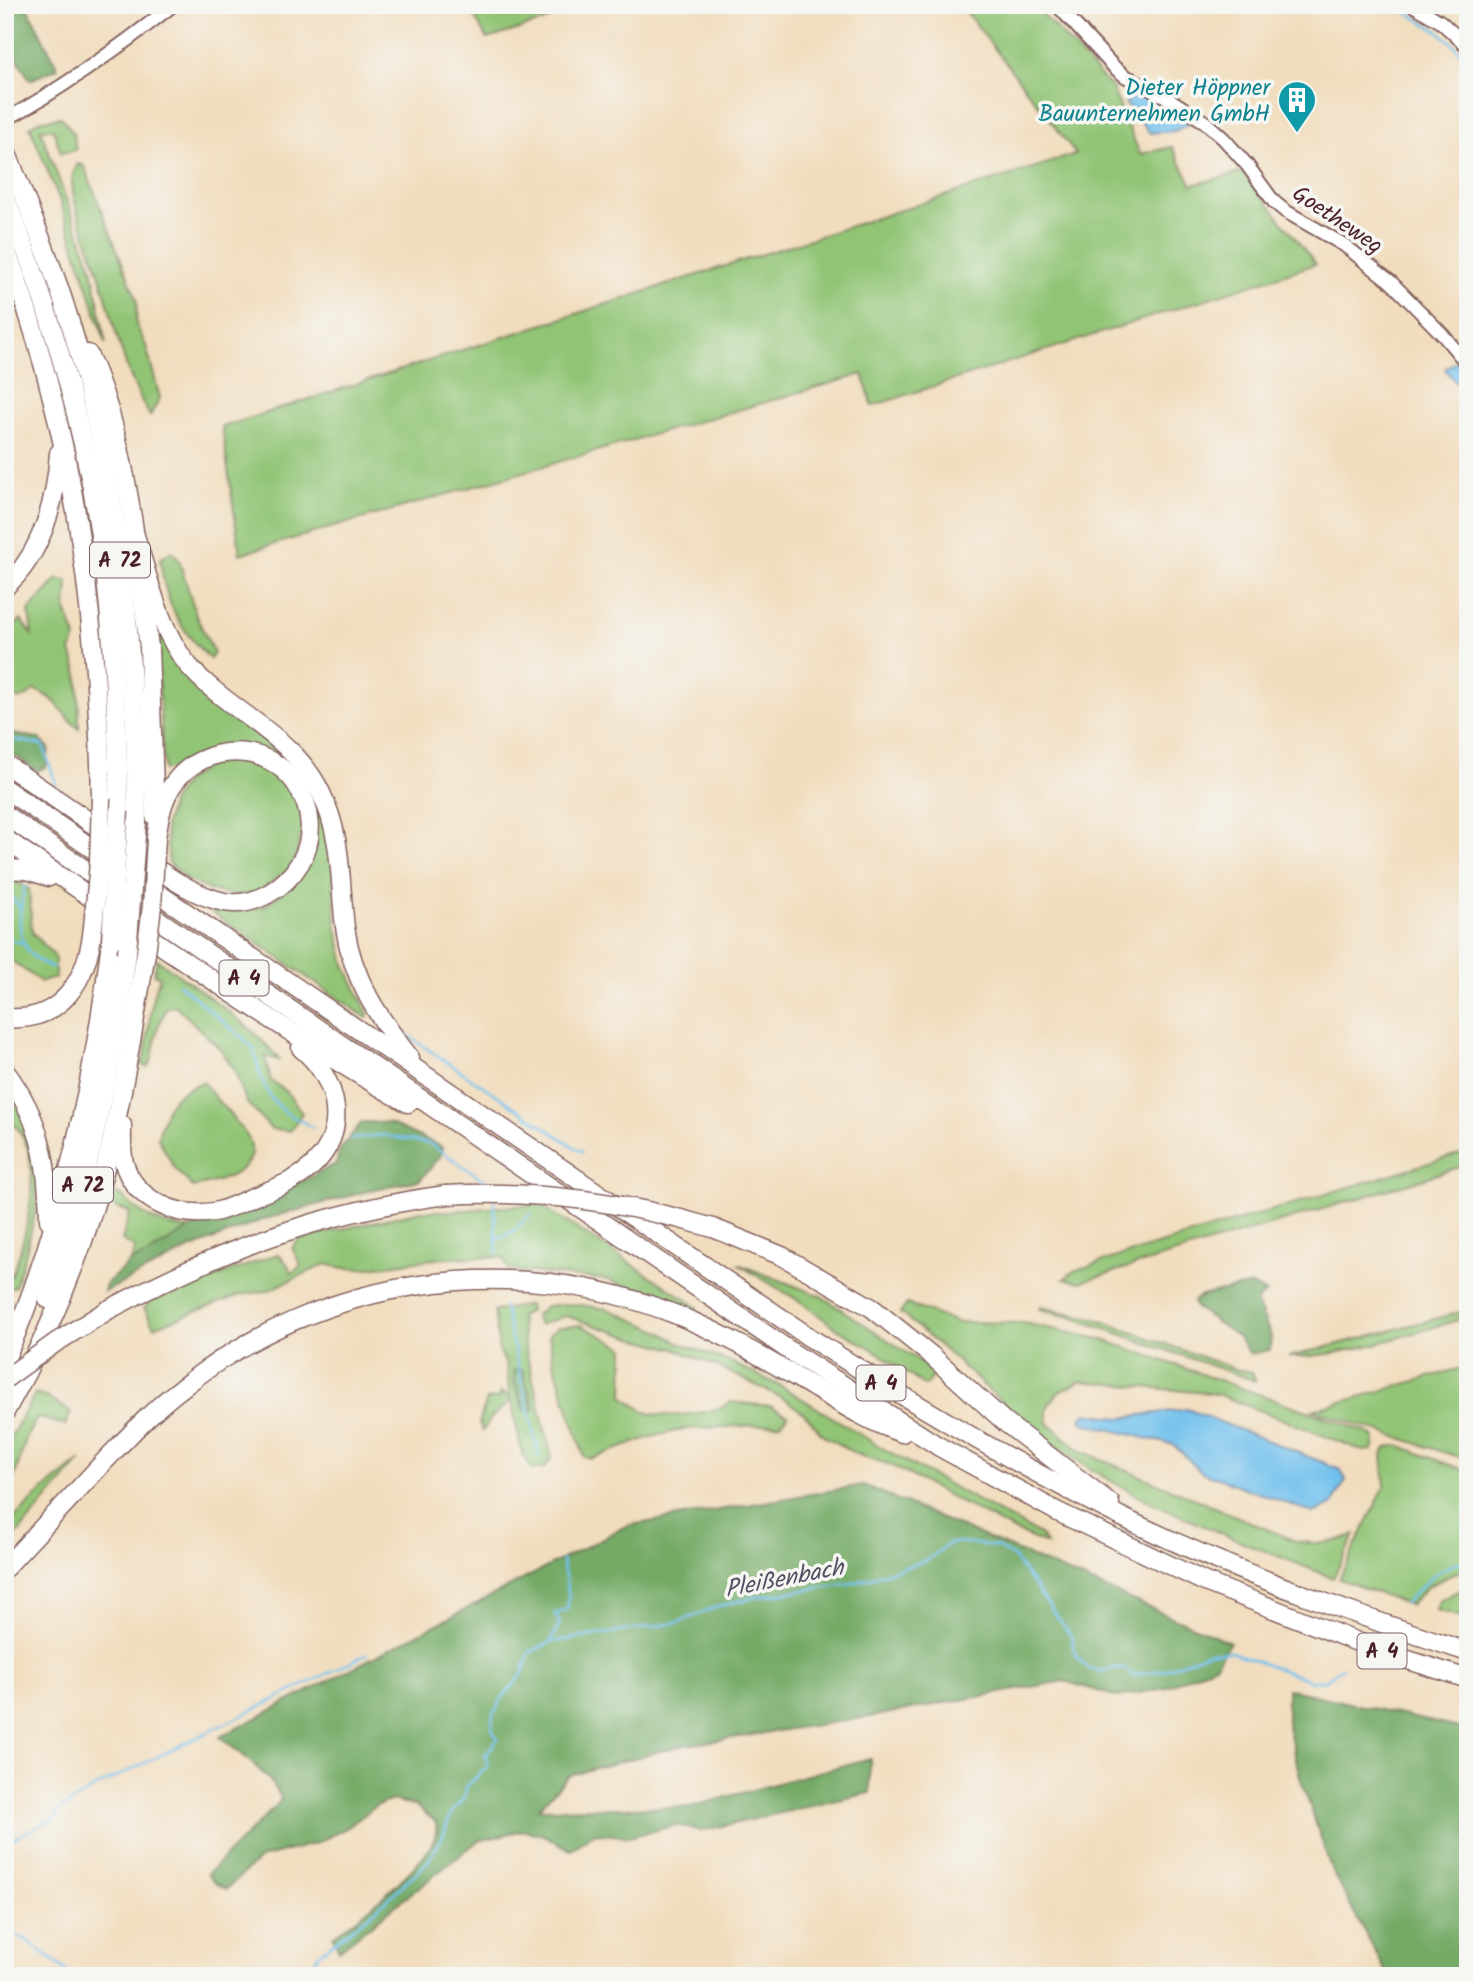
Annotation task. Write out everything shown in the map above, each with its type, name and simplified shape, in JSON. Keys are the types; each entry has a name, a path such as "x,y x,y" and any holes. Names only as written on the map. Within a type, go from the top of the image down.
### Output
{"highway":[{"name":"A 72","path":"5,149 64,304 103,457 119,549 132,657 137,823 127,953 105,1093 81,1193 44,1310 5,1409"},
{"name":"A 72","path":"5,197 31,265 59,355 86,462 98,524 108,598 117,730 119,811 111,940 90,1077 49,1238 5,1360"},
{"path":"5,247 32,322 61,429 82,542 95,647 101,798 99,862 86,968 69,995 45,1012 25,1018 5,1018"},
{"path":"5,1409 31,1366 89,1225 121,1097 146,953 156,838 150,660 134,533 119,450 108,408 94,369 64,304"},
{"path":"5,587 27,561 50,512 57,487 61,429"},
{"path":"134,533 163,621 187,664 221,696 287,747 303,764 320,790 333,820 339,844 345,928 352,959 365,995 421,1072"},
{"path":"5,764 170,877 200,894 227,902 255,900 292,876 309,841 308,811 294,781 276,764 251,753 220,754 189,767 174,783 166,798 156,838"},
{"name":"A 4","path":"5,789 809,1337 945,1422 1135,1524 1268,1582 1367,1619 1468,1652"},
{"name":"A 4","path":"5,815 790,1351 938,1446 1058,1512 1205,1582 1382,1651 1468,1679"},
{"path":"5,839 271,1020 356,1073 483,1141"},
{"path":"5,869 44,874 93,899"},
{"path":"121,1097 121,1145 125,1164 136,1185 152,1200 170,1210 192,1214 217,1212 296,1178 312,1166 330,1139 336,1119 335,1101 330,1082 321,1068 271,1020"},
{"path":"5,1071 21,1093 36,1124 43,1147 48,1184 49,1238"},
{"path":"5,1380 55,1343 108,1310 191,1267 290,1229 367,1208 446,1195 526,1194 584,1198 658,1212 713,1228 782,1256 872,1308 932,1356 1006,1423 1082,1479 1135,1524"},
{"path":"5,1568 146,1419 182,1387 221,1359 262,1335 306,1315 373,1294 421,1284 516,1279 587,1288 640,1301 678,1315 726,1338 888,1429 938,1446"}],"street":[{"path":"5,120 107,55 173,5"},
{"name":"Goetheweg","path":"1057,5 1125,76 1158,92 1205,122 1224,139 1274,202 1345,245 1391,282 1468,365"},
{"path":"1071,5 1071,20"},
{"path":"1413,5 1441,22 1468,47"}],"green space":[{"path":"5,5 26,5 58,68 30,80 5,39"},
{"path":"468,5 576,5 545,21 487,39"},
{"path":"961,5 1034,5 1112,88 1140,154 1172,147 1192,185 1243,172 1316,264 872,406 863,374 240,554 222,427 1076,154"},
{"path":"61,117 73,132 76,150 61,153 53,129 40,129 92,268 106,344 60,201 30,127 38,121"},
{"path":"78,164 84,166 137,300 136,324 146,346 160,398 150,416 126,364 78,214 72,179"},
{"path":"172,551 179,560 197,618 214,653 210,659 181,625 165,589 160,559"},
{"path":"58,579 68,582 66,609 76,638 71,651 78,674 79,729 42,693 34,690 26,697 18,699 5,691 5,636 13,635 13,627 21,620 32,635 29,610"},
{"path":"155,627 176,661 282,754 306,783 321,815 331,848 337,929 345,965 368,1014 367,1018 182,892 248,910 265,906 294,884 312,802 257,749 178,770 164,770"},
{"path":"5,733 38,738 49,748 46,767 37,771 5,749"},
{"path":"234,758 260,762 294,790 304,824 293,866 259,892 237,896 209,890 187,880 169,863 165,826 172,801 186,781 207,766"},
{"path":"12,879 29,889 32,932 55,957 55,978 41,982 5,956 5,883"},
{"path":"157,959 239,1020 268,1046 279,1060 265,1056 271,1081 286,1091 302,1113 290,1131 271,1129 247,1103 235,1072 222,1051 176,1006 167,1007 158,1027 151,1062 147,1067 141,1065 145,1055 153,996 160,977 154,974"},
{"path":"203,1082 247,1137 251,1153 248,1162 233,1175 193,1187 175,1169 158,1138 163,1117 171,1102 183,1091"},
{"path":"5,1087 24,1117 38,1162 36,1209 25,1256 15,1287 5,1289 5,1278 11,1277 23,1242 31,1179 30,1159 25,1141 16,1126 5,1127"},
{"path":"362,1122 389,1123 442,1147 440,1157 420,1180 375,1189 265,1219 187,1250 104,1292 106,1284 131,1261 189,1229 257,1204 336,1164 340,1150"},
{"path":"5,1132 12,1187 5,1219"},
{"path":"1468,1151 1468,1164 1416,1181 1080,1282 1064,1279 1074,1271 1104,1261"},
{"path":"113,1193 155,1220 189,1229 144,1257 131,1261 135,1248 122,1240 130,1212 112,1206"},
{"path":"539,1204 698,1307 695,1313 608,1280 509,1270 503,1257 438,1259 371,1268 326,1264 267,1291 240,1295 154,1327 144,1308 152,1300 278,1254 291,1273 301,1266 292,1248 300,1239 421,1211"},
{"path":"738,1264 821,1296 921,1362 934,1374 925,1386 874,1350 837,1329 804,1304"},
{"path":"1252,1285 1266,1293 1256,1301 1271,1336 1270,1350 1250,1354 1238,1337 1195,1307 1193,1301 1204,1295"},
{"path":"573,1304 608,1309 781,1386 889,1452 1040,1535 1046,1544 1015,1531 891,1465 856,1454 823,1435 806,1415 786,1400 719,1367 675,1349 566,1316 539,1325 535,1316 546,1306"},
{"path":"907,1304 956,1322 1024,1323 1104,1340 1367,1432 1375,1438 1375,1445 1372,1450 1363,1451 1217,1394 1081,1381 1059,1392 1047,1409 1048,1423 1081,1451 1295,1541 1326,1543 1355,1534 1333,1578 1165,1509 1072,1457 1005,1405 900,1313"},
{"path":"529,1305 530,1311 520,1316 552,1458 543,1469 532,1469 522,1453 511,1400 491,1418 483,1431 479,1423 487,1400 499,1398 501,1392 510,1398 506,1364 499,1351 494,1311"},
{"path":"1040,1307 1096,1319 1238,1370 1252,1372 1255,1381 1071,1317 1039,1310"},
{"path":"1468,1310 1468,1317 1379,1343 1333,1353 1289,1357"},
{"path":"580,1325 624,1347 623,1396 648,1413 693,1414 730,1402 770,1406 788,1415 780,1424 685,1429 651,1437 590,1459 584,1457 553,1361 549,1335 557,1328"},
{"path":"1468,1366 1468,1460 1313,1410"},
{"path":"514,1370 522,1370 534,1410 524,1410 514,1382"},
{"path":"35,1394 48,1398 71,1412 65,1425 37,1417 27,1436 12,1484 6,1479 11,1436"},
{"path":"1398,1445 1468,1472 1468,1567 1428,1586 1410,1605 1339,1579 1385,1486 1382,1455 1386,1448"},
{"path":"81,1460 9,1544 5,1542 7,1525 41,1492"},
{"path":"863,1485 1230,1642 1215,1665 1165,1688 1118,1697 1064,1681 869,1717 680,1746 569,1775 538,1809 690,1807 870,1758 870,1793 701,1831 676,1825 629,1837 594,1833 571,1850 543,1835 524,1830 478,1841 339,1950 333,1936 392,1889 422,1859 431,1845 436,1833 436,1822 416,1806 393,1800 377,1805 348,1827 317,1843 261,1858 226,1889 215,1883 207,1874 281,1799 264,1774 220,1737 626,1526"},
{"path":"1468,1586 1468,1619 1436,1610 1439,1601"},
{"path":"1287,1689 1468,1730 1468,1976 1388,1976 1332,1871 1300,1777 1287,1722"}],"water":[{"path":"1148,95 1188,119 1189,124 1175,131 1150,133 1125,103 1133,97"},
{"path":"1457,360 1468,370 1468,381 1461,385 1457,384 1445,369"},
{"path":"1187,1409 1340,1469 1346,1480 1332,1505 1313,1513 1201,1472 1174,1445 1083,1423 1081,1418 1086,1413 1120,1418"}],"waterway":[{"name":"Pleißenbach","path":"1393,5 1445,36 1468,64"},
{"path":"5,738 43,745 56,784"},
{"path":"25,886 20,910 21,934 31,954 52,967"},
{"path":"5,887 19,907"},
{"path":"5,939 22,943"},
{"path":"179,984 253,1047 261,1078 271,1098 286,1113 314,1128"},
{"path":"396,1026 582,1152"},
{"path":"350,1139 383,1135 430,1144 493,1186"},
{"path":"494,1199 497,1253"},
{"path":"496,1239 514,1231 531,1213"},
{"path":"504,1306 539,1456"},
{"name":"Pleißenbach","path":"299,1976 313,1965 318,1954 371,1914 428,1862 443,1836 451,1813 465,1797 466,1787 488,1764 485,1755 498,1739 492,1730 493,1715 502,1698 522,1675 530,1652 551,1642 676,1623 719,1606 756,1597 853,1583 928,1560 948,1544 961,1542 997,1547 1013,1557 1072,1637 1076,1657 1090,1669 1103,1671 1122,1667 1133,1675 1165,1670 1210,1652 1231,1652 1312,1681 1324,1681 1342,1668"},
{"path":"551,1641 560,1622 554,1614 567,1610 569,1598 562,1560"},
{"name":"Pleißenbach","path":"1405,1603 1441,1571 1468,1560"},
{"path":"5,1843 54,1818 62,1808 96,1787 367,1654"},
{"name":"Pleißenbach","path":"5,1932 27,1940 73,1976"}],"place":[{"name":"Dieter Höppner Bauunternehmen GmbH","path":"1297,134"}]}
